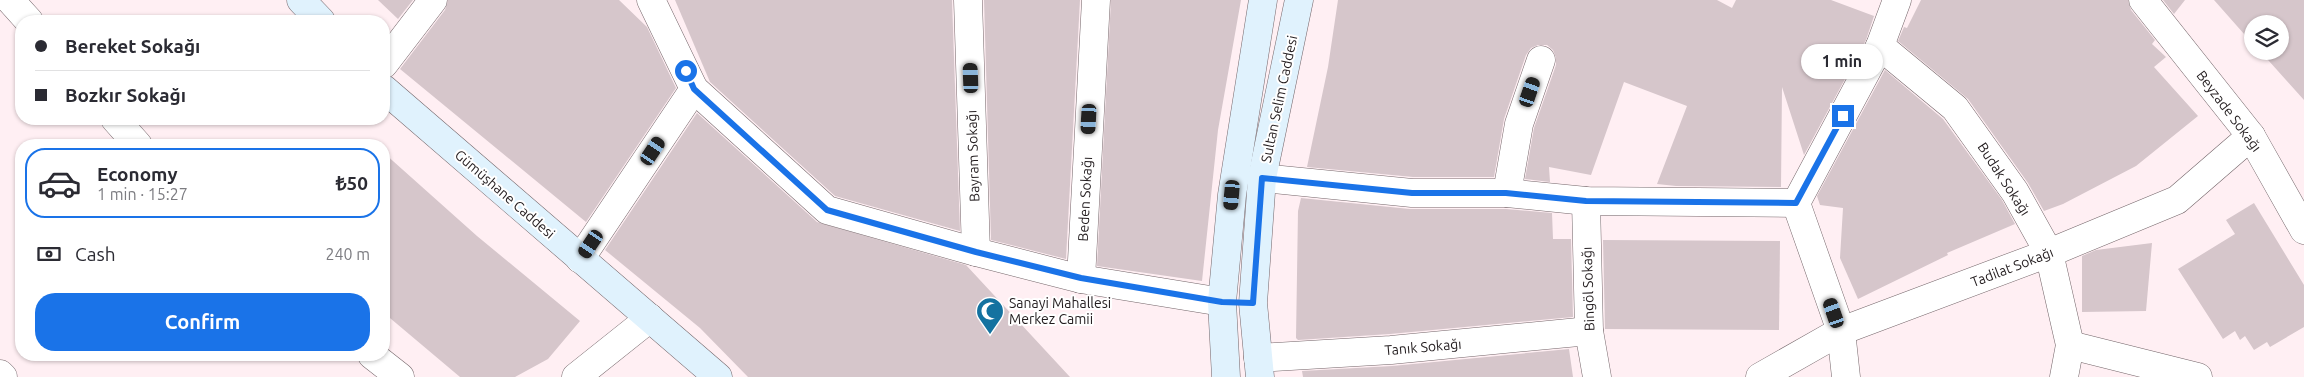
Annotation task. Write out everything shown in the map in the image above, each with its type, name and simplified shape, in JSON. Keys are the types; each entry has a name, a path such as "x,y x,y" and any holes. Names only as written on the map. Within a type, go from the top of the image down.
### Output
{"main road":[{"path":"301,0 315,15"},
{"name":"Sultan Selim Caddesi","path":"1226,377 1222,302 1232,195 1263,0"},
{"name":"Sultan Selim Caddesi","path":"1259,368 1253,303 1262,178 1299,0"},
{"name":"Gümüşhane Caddesi","path":"390,94 718,377"},
{"path":"1222,302 1253,303"}],"street":[{"path":"10,0 24,15"},
{"path":"390,56 433,0"},
{"path":"651,0 694,89 827,210 976,252 1081,278 1222,302"},
{"name":"Bayram Sokağı","path":"968,0 976,252"},
{"name":"Beden Sokağı","path":"1081,278 1096,0"},
{"name":"Beyzade Sokağı","path":"2142,0 2251,136 2304,230"},
{"path":"1846,377 1840,331 1796,203 1880,46 1890,2"},
{"name":"Budak Sokağı","path":"1880,46 1955,108 2015,192 2049,253 2070,345 2064,377"},
{"path":"1506,193 1519,124 1541,60"},
{"path":"580,259 694,89"},
{"path":"120,125 133,139"},
{"name":"Tadilat Sokağı","path":"1760,377 1840,331 2049,253 2177,200 2251,136"},
{"path":"1262,178 1412,193 1506,193 1586,201 1796,203"},
{"name":"Bingöl Sokağı","path":"1586,201 1588,331 1597,377"},
{"path":"576,377 650,318"},
{"name":"Tanık Sokağı","path":"1259,368 1391,350 1588,331"},
{"path":"2070,345 2198,377"},
{"path":"380,361 400,377"},
{"path":"0,374 3,377"}],"building":[{"path":"378,0 413,0 398,19"},
{"path":"448,0 619,0 647,27 676,88 586,222 400,69 445,10"},
{"path":"675,0 952,0 960,231 835,196 710,82"},
{"path":"984,0 1080,0 1066,259 991,240"},
{"path":"1111,0 1241,0 1218,130 1202,281 1097,266"},
{"path":"1338,0 1717,0 1732,8 1736,0 1831,0 1874,16 1866,40 1804,155 1782,87 1781,187 1676,186 1657,184 1687,106 1624,82 1591,175 1549,167 1550,182 1525,179 1534,128 1556,65 1553,50 1547,45 1538,45 1531,48 1526,55 1504,119 1494,177 1413,177 1307,167 1328,67"},
{"path":"1921,0 2128,0 2131,10 2155,40 2152,44 2166,57 2154,67 2198,116 2136,166 2063,204 2044,211 2028,183 1968,99 1898,41 1904,27 1907,28"},
{"path":"2163,0 2185,0 2174,14"},
{"path":"2214,0 2304,0 2304,100 2268,60 2289,60 2289,15 2244,15 2244,34"},
{"path":"1885,70 1943,119 2002,200 2015,224 1947,253 1948,255 1858,299 1840,258 1843,208 1820,205 1817,196"},
{"path":"697,113 817,222 966,265 1070,377 748,377 700,328 605,250"},
{"path":"390,158 477,236 580,321 548,359 515,377 460,377 390,318"},
{"path":"1301,198 1410,209 1506,209 1552,213 1553,239 1571,239 1573,317 1390,334 1298,340 1296,338 1298,211"},
{"path":"2254,203 2304,285 2304,327 2270,347 2267,342 2254,350 2245,336 2240,340 2235,331 2223,339 2178,269 2235,234 2226,220"},
{"path":"1603,240 1780,241 1779,330 1605,329"},
{"path":"2152,243 2146,311 2082,312 2082,256 2096,250"},
{"path":"1569,349 1573,377 1303,377 1302,371 1392,366"}],"place":[{"name":"Sanayi Mahallesi Merkez Camii","path":"990,335"}],"route":[{"path":"686,71 694,89 827,210 976,252 1081,278 1222,302 1253,303 1262,178 1412,193 1506,193 1586,201 1796,203 1843,116"}]}
